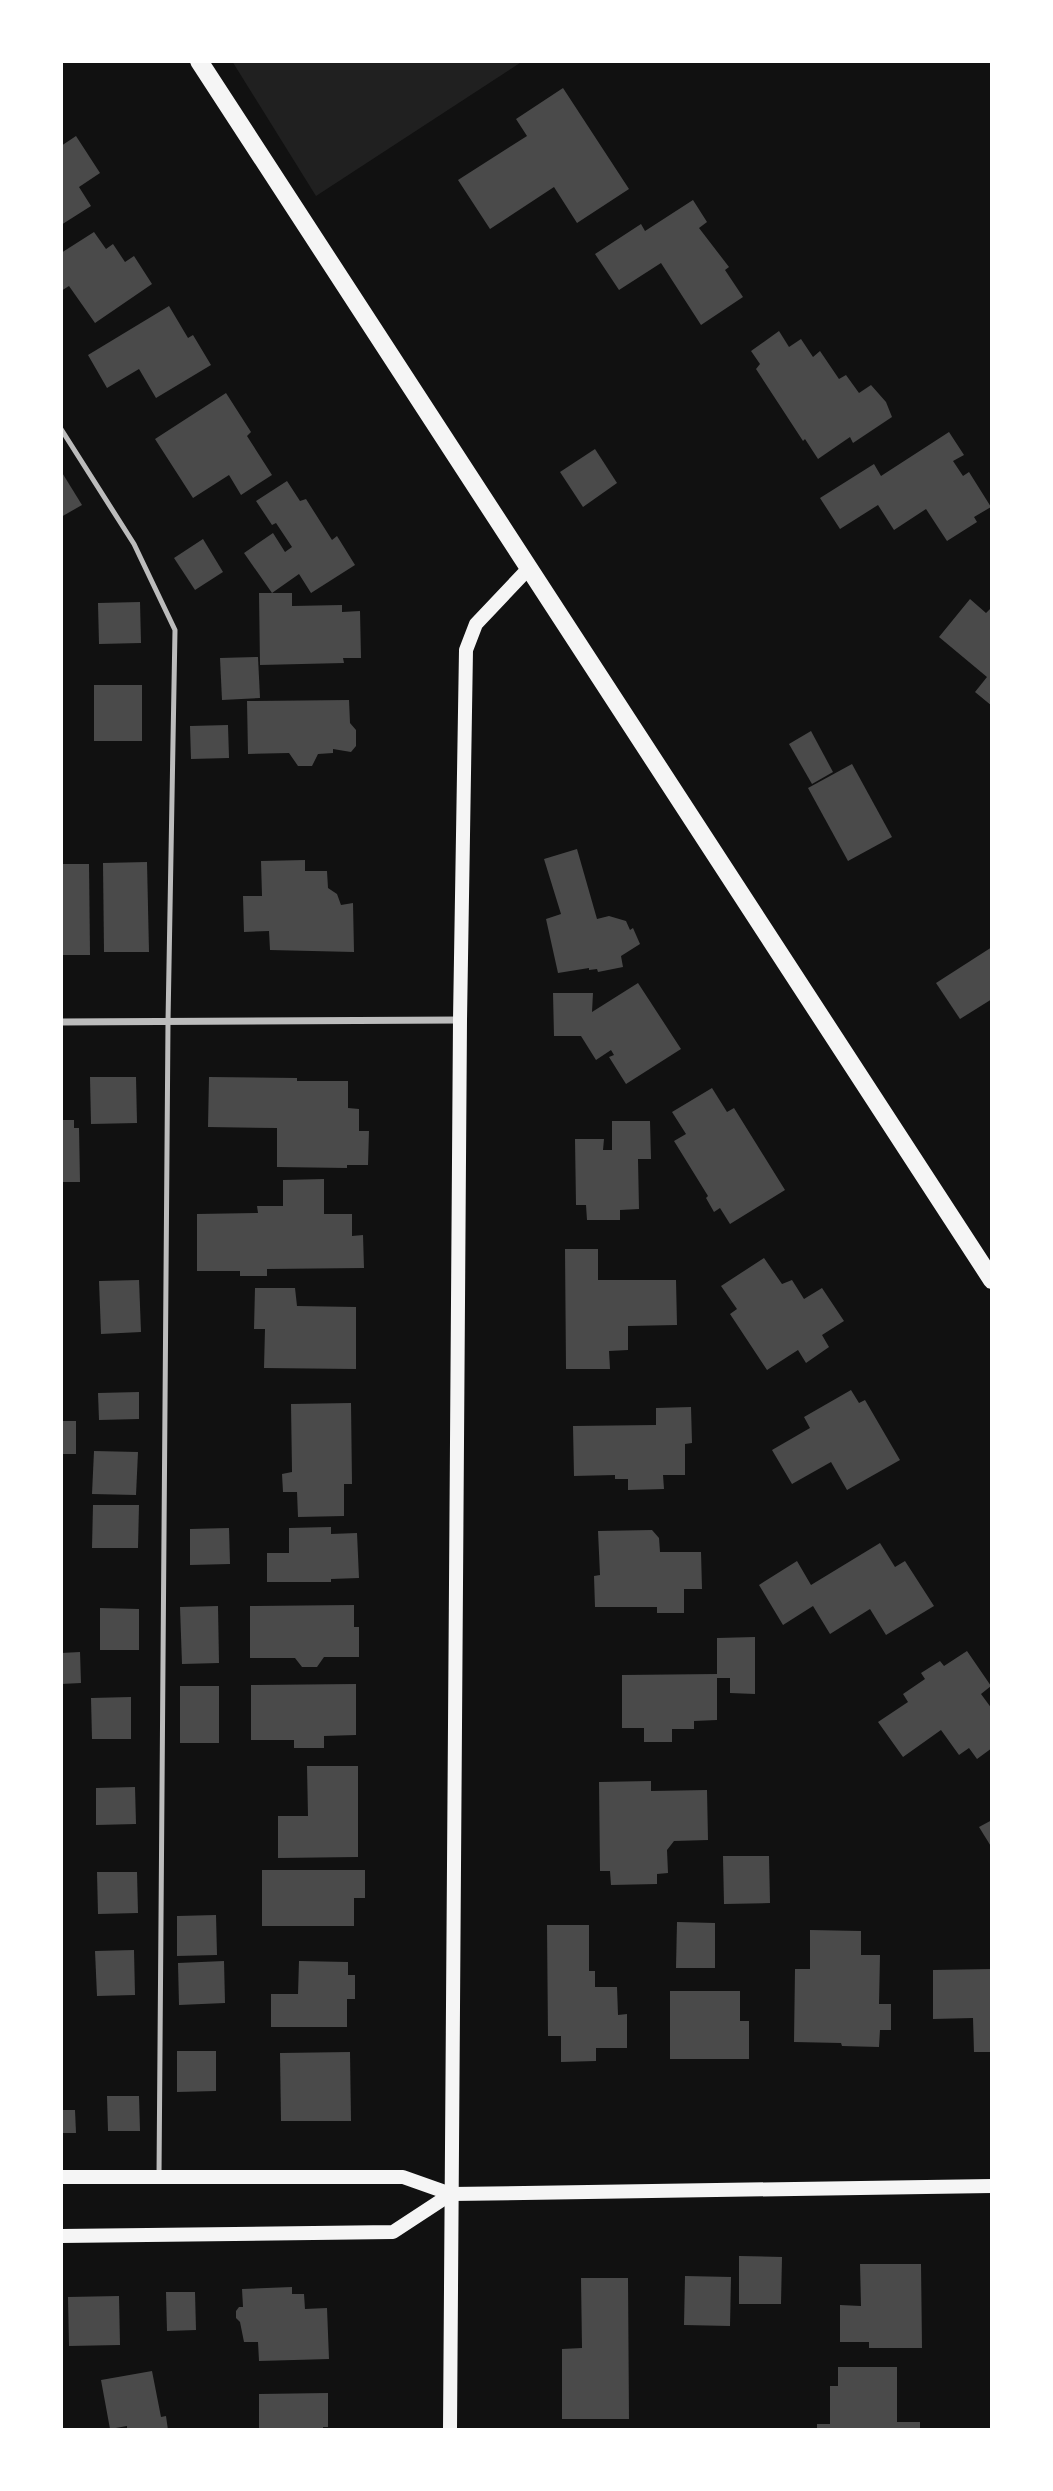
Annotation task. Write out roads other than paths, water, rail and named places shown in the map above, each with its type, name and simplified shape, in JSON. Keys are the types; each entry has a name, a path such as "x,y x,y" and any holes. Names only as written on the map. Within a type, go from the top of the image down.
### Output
{"main road":[{"path":"199,61 992,1280"},
{"path":"450,2430 460,1020 466,650 476,624 529,568"},
{"path":"61,2177 403,2177 451,2194 992,2186"},
{"path":"61,2236 393,2232 451,2194"}],"street":[{"path":"61,1022 460,1020"}],"lane":[{"path":"61,429 134,544 175,630 168,1022 159,2176"}]}
